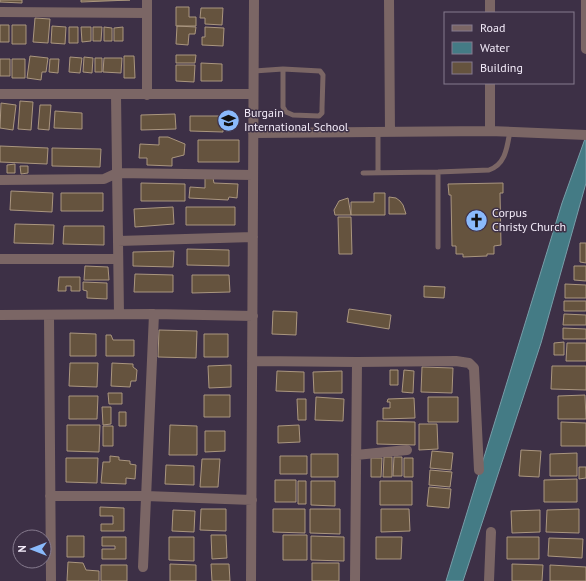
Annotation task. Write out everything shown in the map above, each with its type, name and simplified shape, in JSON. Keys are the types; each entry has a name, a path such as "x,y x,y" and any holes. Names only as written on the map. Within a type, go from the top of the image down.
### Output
{"street":[{"path":"147,0 147,95"},
{"path":"251,581 254,0"},
{"path":"389,0 390,132"},
{"path":"490,0 490,12"},
{"path":"586,0 586,49"},
{"path":"0,12 147,13"},
{"path":"490,84 490,131"},
{"path":"0,94 253,94"},
{"path":"116,95 118,314"},
{"path":"253,133 510,131 585,135"},
{"path":"0,180 104,179 117,173 253,175"},
{"path":"118,241 253,237"},
{"path":"0,259 118,259"},
{"path":"0,315 154,314 253,316"},
{"path":"143,567 154,314"},
{"path":"48,315 51,581"},
{"path":"252,361 456,361 468,363 474,368 479,470"},
{"path":"355,581 357,362"},
{"path":"356,454 407,450"},
{"path":"50,496 146,496 252,500"},
{"path":"489,581 491,532"}],"lane":[{"path":"253,71 283,69 317,70 322,72 322,113 319,116 293,115 286,112 283,107 283,69"},
{"path":"363,173 489,170 496,167 506,155 510,131"},
{"path":"378,132 378,173"},
{"path":"438,172 438,247"}],"water":[{"path":"586,136 586,183 541,343 463,581 446,581 562,203"}],"building":[{"path":"0,0 22,0 22,3 0,2"},
{"path":"81,0 130,0 81,2"},
{"path":"176,7 189,7 189,17 196,17 196,26 176,26"},
{"path":"201,8 223,8 222,25 205,24 205,18 200,18"},
{"path":"35,18 50,19 48,43 33,42"},
{"path":"0,25 9,25 9,42 0,42"},
{"path":"12,25 26,25 26,44 12,44"},
{"path":"52,26 66,27 65,44 51,43"},
{"path":"177,26 196,27 195,34 189,34 188,45 176,44"},
{"path":"69,27 78,27 78,43 69,43"},
{"path":"81,27 91,27 91,41 82,42"},
{"path":"93,27 102,27 101,41 93,41"},
{"path":"104,27 112,28 112,41 104,41"},
{"path":"123,27 123,41 114,41 114,28"},
{"path":"205,27 224,28 223,46 202,45 202,37 205,37"},
{"path":"176,55 196,55 195,63 176,63"},
{"path":"30,56 48,58 46,72 42,72 41,80 27,78"},
{"path":"124,56 134,56 135,78 124,78"},
{"path":"70,57 82,58 80,73 69,72"},
{"path":"84,57 93,58 92,73 83,72"},
{"path":"95,58 102,58 102,72 95,72"},
{"path":"104,58 122,58 121,73 103,72"},
{"path":"0,59 10,59 10,76 0,76"},
{"path":"12,59 25,59 25,78 12,78"},
{"path":"50,59 59,59 58,73 49,72"},
{"path":"201,63 222,64 222,81 201,81"},
{"path":"176,65 195,65 194,82 176,81"},
{"path":"20,101 33,102 31,130 18,129"},
{"path":"1,103 16,105 13,130 0,128"},
{"path":"40,105 51,105 49,130 38,129"},
{"path":"55,111 82,113 82,129 54,128"},
{"path":"175,114 176,129 141,130 141,115"},
{"path":"190,116 223,116 223,132 190,131"},
{"path":"159,137 168,137 185,144 184,155 172,158 172,166 147,165 147,158 139,158 140,144 159,145"},
{"path":"198,140 239,140 239,162 198,162"},
{"path":"0,146 48,148 47,164 0,162"},
{"path":"52,148 101,149 100,167 52,166"},
{"path":"15,164 15,173 7,173 7,165"},
{"path":"20,166 28,166 28,173 21,174"},
{"path":"205,177 213,178 214,183 238,184 237,198 229,197 228,200 189,198 190,187 205,188"},
{"path":"141,183 185,184 185,201 141,201"},
{"name":"Corpus Christy Church","path":"503,183 503,193 500,193 501,245 494,246 494,254 487,254 487,256 463,257 463,254 456,254 456,246 452,246 451,195 449,195 448,184"},
{"path":"11,191 53,193 52,212 10,210"},
{"path":"61,193 103,193 103,211 61,211"},
{"path":"374,193 385,193 385,215 351,215 351,202 374,202"},
{"path":"389,197 396,198 400,201 406,214 389,214"},
{"path":"348,198 351,215 335,215 334,210 339,201"},
{"path":"173,207 174,224 135,227 134,209"},
{"path":"186,207 235,207 235,225 186,225"},
{"path":"338,217 351,217 352,254 339,254"},
{"path":"15,224 54,225 53,244 14,243"},
{"path":"64,226 104,226 104,245 63,244"},
{"path":"580,243 586,243 586,263 580,262"},
{"path":"187,249 229,250 229,266 187,265"},
{"path":"174,251 173,267 133,266 133,252"},
{"path":"85,266 108,267 109,280 84,280"},
{"path":"574,266 586,266 586,281 574,280"},
{"path":"135,274 173,275 173,292 134,292"},
{"path":"192,275 229,275 230,292 192,293"},
{"path":"59,277 80,277 80,291 71,291 71,286 66,286 66,291 58,291"},
{"path":"83,282 107,283 107,299 87,298 87,291 83,290"},
{"path":"565,284 586,285 586,298 565,298"},
{"path":"424,286 445,287 444,298 424,297"},
{"path":"564,301 586,301 586,311 564,311"},
{"path":"349,309 391,315 389,329 347,322"},
{"path":"273,311 297,312 296,335 272,334"},
{"path":"564,314 586,315 586,325 563,325"},
{"path":"563,328 586,329 586,339 563,339"},
{"path":"159,330 197,331 196,358 158,357"},
{"path":"70,333 96,334 96,356 70,356"},
{"path":"204,334 228,334 228,357 204,357"},
{"path":"106,335 111,335 113,340 134,340 134,356 106,356"},
{"path":"564,342 564,355 554,355 554,343"},
{"path":"567,343 586,343 586,361 566,361"},
{"path":"70,363 98,363 97,387 69,386"},
{"path":"112,363 133,364 133,367 137,370 136,381 131,381 130,387 111,386"},
{"path":"231,365 231,387 209,388 208,366"},
{"path":"552,366 586,366 586,390 551,389"},
{"path":"422,367 453,368 452,393 421,392"},
{"path":"390,370 398,370 398,385 390,385"},
{"path":"404,370 414,371 413,393 402,392"},
{"path":"277,371 304,372 304,392 276,391"},
{"path":"342,371 342,393 314,393 313,372"},
{"path":"108,393 122,393 122,404 109,404"},
{"path":"204,395 230,395 230,417 204,417"},
{"path":"585,395 586,419 558,419 558,396"},
{"path":"69,396 98,396 97,419 69,419"},
{"path":"316,397 344,399 343,421 315,420"},
{"path":"428,397 458,397 458,422 428,422"},
{"path":"414,398 415,418 383,419 383,408 390,408 390,402 387,402 388,399"},
{"path":"297,399 306,399 306,420 298,420"},
{"path":"102,407 111,407 111,424 103,425"},
{"path":"119,412 126,412 126,426 119,426"},
{"path":"377,421 415,422 415,445 377,444"},
{"path":"561,422 586,423 586,446 561,446"},
{"path":"419,424 437,424 438,449 419,450"},
{"path":"67,425 100,425 99,452 67,451"},
{"path":"170,425 197,426 197,455 169,455"},
{"path":"299,425 300,442 278,443 278,426"},
{"path":"103,426 113,426 113,446 103,446"},
{"path":"205,431 225,431 225,451 205,452"},
{"path":"521,450 541,451 539,477 519,476"},
{"path":"432,451 453,453 451,470 430,468"},
{"path":"577,453 577,476 550,476 550,454"},
{"path":"311,454 338,454 338,477 311,477"},
{"path":"110,456 119,457 119,460 130,461 130,464 136,465 135,479 126,478 126,484 101,483 103,462 110,462"},
{"path":"280,456 307,456 307,474 280,474"},
{"path":"384,457 392,457 392,477 383,477"},
{"path":"394,457 402,457 402,476 393,476"},
{"path":"66,458 98,458 97,483 66,482"},
{"path":"371,458 382,458 381,477 371,477"},
{"path":"404,458 413,458 413,477 404,477"},
{"path":"202,459 220,459 218,487 200,487"},
{"path":"166,465 194,466 194,485 165,484"},
{"path":"579,467 586,467 586,478 579,479"},
{"path":"430,470 452,472 450,487 429,485"},
{"path":"577,479 577,502 544,502 544,480"},
{"path":"275,480 296,480 296,502 275,502"},
{"path":"298,481 306,481 306,504 298,504"},
{"path":"311,481 335,481 335,506 311,505"},
{"path":"380,481 412,481 412,505 380,505"},
{"path":"429,487 451,489 449,508 427,506"},
{"path":"100,507 124,508 124,531 101,531 101,524 113,524 113,516 100,516"},
{"path":"201,509 226,509 226,531 200,530"},
{"path":"273,509 305,509 305,533 273,532"},
{"path":"310,509 340,509 340,534 310,533"},
{"path":"381,509 409,509 410,531 381,532"},
{"path":"579,509 579,533 546,532 547,510"},
{"path":"173,510 195,511 194,532 172,531"},
{"path":"540,510 540,532 512,533 511,511"},
{"path":"211,535 226,535 227,558 212,559"},
{"path":"283,535 307,535 307,560 283,560"},
{"path":"67,536 84,536 84,557 67,557"},
{"path":"311,536 344,537 344,561 311,560"},
{"path":"102,537 126,537 126,559 102,559 102,549 115,549 115,546 102,546"},
{"path":"169,537 194,537 194,561 169,560"},
{"path":"376,537 402,537 401,559 376,559"},
{"path":"507,537 539,537 539,559 507,559"},
{"path":"549,538 583,539 582,558 548,556"},
{"path":"68,562 83,563 86,570 99,571 99,581 67,581"},
{"path":"312,563 339,563 339,581 312,581"},
{"path":"170,564 196,565 196,581 170,581"},
{"path":"211,564 229,564 230,581 212,581"},
{"path":"512,564 543,565 542,581 512,581"},
{"path":"101,565 127,565 127,581 101,581"},
{"path":"550,565 586,567 586,581 550,581"}],"place":[{"name":"Burgain International School","path":"229,120"},
{"name":"Corpus Christy Church","path":"476,220"}]}
